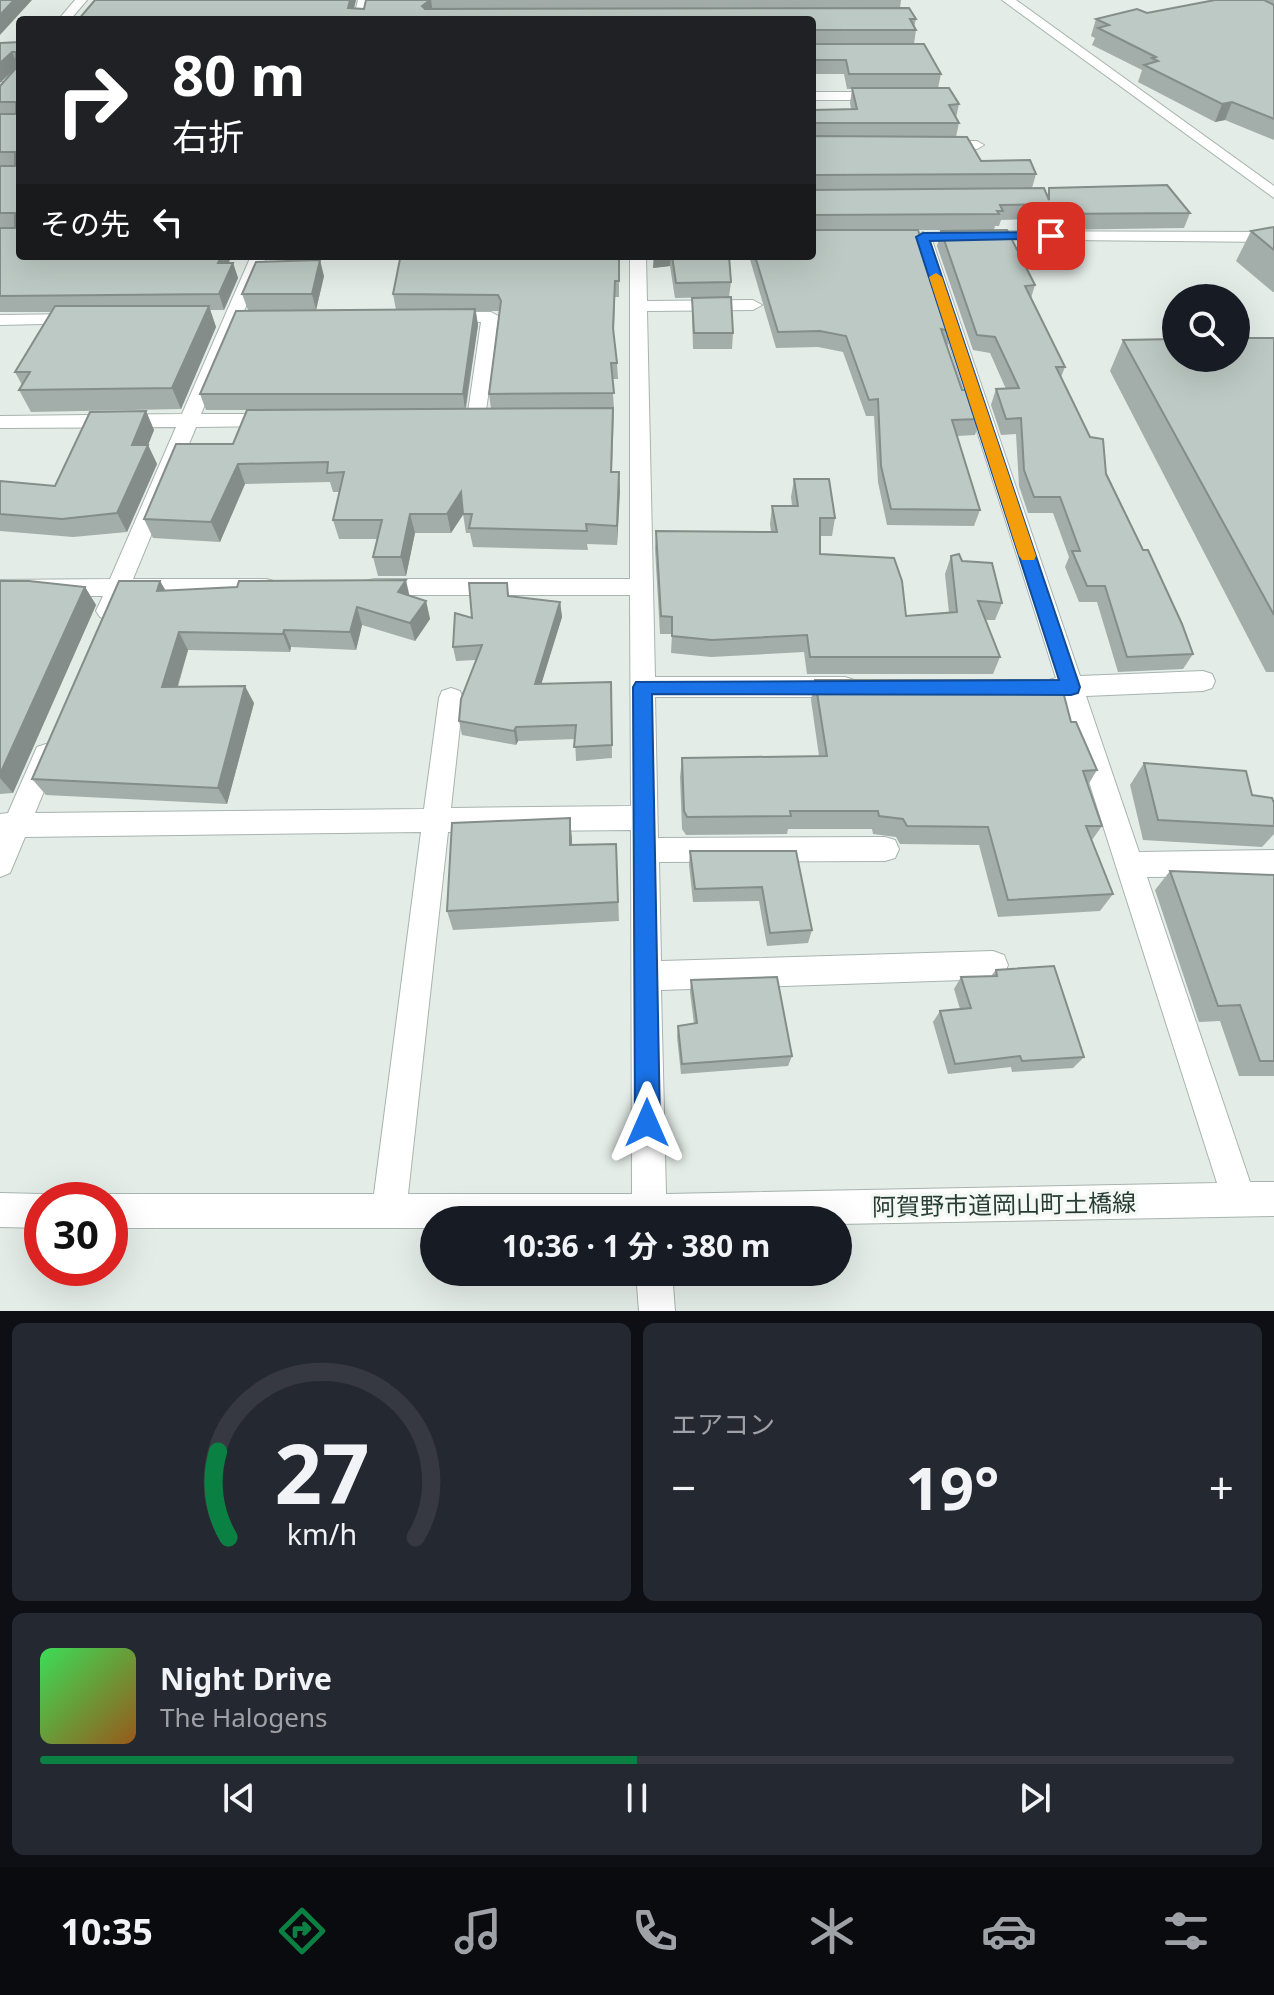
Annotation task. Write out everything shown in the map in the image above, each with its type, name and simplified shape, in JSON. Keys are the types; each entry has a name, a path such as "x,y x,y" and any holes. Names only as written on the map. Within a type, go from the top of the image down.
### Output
{"street":[{"path":"67,16 81,0"},
{"path":"1008,0 1274,193"},
{"path":"0,95 16,78"},
{"path":"816,96 891,96"},
{"path":"917,145 977,145"},
{"path":"965,236 1274,237"},
{"path":"922,237 1239,1199"},
{"path":"100,629 257,260"},
{"path":"638,260 632,418 642,587 649,1206"},
{"path":"638,306 753,305"},
{"path":"430,317 491,317 477,419"},
{"path":"0,320 93,319"},
{"path":"0,422 295,420"},
{"path":"0,588 292,587"},
{"path":"356,587 642,587"},
{"path":"1039,687 1203,681"},
{"path":"643,687 865,687"},
{"path":"389,1211 451,698"},
{"path":"0,864 8,824 53,741"},
{"path":"8,824 644,818"},
{"path":"644,850 885,849"},
{"path":"1129,865 1274,863"},
{"path":"646,976 993,965"},
{"name":"阿賀野市道岡山町土橋線","path":"852,1210 1274,1199"},
{"path":"0,1210 24,1211"},
{"name":"阿賀野市道岡山町土橋線","path":"128,1211 420,1212"},
{"path":"655,1286 657,1311"}],"building":[{"path":"0,0 14,0 0,15"},
{"path":"95,0 350,0 348,8 364,9 366,0 430,0 422,6 425,9 909,8 916,19 910,19 916,30 816,30 816,16 81,16"},
{"path":"1215,0 1264,0 1274,5 1274,119 1232,102 1222,104 1144,65 1158,61 1152,58 1156,57 1098,28 1109,25 1096,19 1137,9 1147,13"},
{"path":"16,42 16,52 0,63 0,43"},
{"path":"816,44 924,44 941,74 849,74 846,60 816,60"},
{"path":"16,68 16,102 0,102 0,86"},
{"path":"852,88 949,88 959,104 949,105 959,123 816,123 816,110 857,109"},
{"path":"0,114 16,114 16,260 219,260 218,263 233,263 219,294 0,296 0,228 15,228 15,213 0,213 0,166 15,166 15,152 0,152"},
{"path":"816,136 967,137 981,161 1030,160 1036,174 816,175"},
{"path":"1167,185 1190,213 1050,214 1050,204 1000,205 1003,211 997,211 999,214 816,215 816,190 1044,188 1049,200 1049,188"},
{"path":"1274,227 1274,250 1251,231"},
{"path":"816,230 918,230 951,331 941,329 962,390 970,390 980,419 952,420 980,510 891,509 881,466 878,399 869,400 846,336 820,331 778,332 756,260 816,260"},
{"path":"1007,230 1035,285 1025,286 1065,367 1056,367 1090,437 1103,439 1106,474 1143,550 1148,550 1193,654 1127,657 1105,586 1087,586 1072,551 1080,551 1060,497 1034,497 1024,470 1021,418 1006,419 996,389 1019,388 995,337 977,335 941,231"},
{"path":"320,260 312,294 242,294 256,262"},
{"path":"400,260 619,260 613,328 617,363 611,363 614,393 489,394 501,301 498,295 393,294"},
{"path":"673,260 729,260 731,282 676,283"},
{"path":"731,297 733,333 694,333 692,298"},
{"path":"55,306 209,306 172,388 19,390 30,372 15,372"},
{"path":"475,309 463,394 200,394 236,311"},
{"path":"1250,338 1274,338 1274,615 1123,340 1162,339 1162,372 1250,372"},
{"path":"613,408 611,472 619,472 617,526 586,524 587,531 469,528 472,514 463,514 461,492 447,514 410,514 401,557 373,557 382,520 333,520 344,472 327,473 328,462 238,464 211,522 144,519 176,444 233,444 247,410"},
{"path":"146,411 132,445 148,445 117,513 62,519 0,514 0,481 55,486 90,412"},
{"path":"794,479 829,479 835,518 820,518 820,554 894,558 902,581 906,616 957,612 951,556 959,554 962,561 992,563 1002,603 978,601 1000,657 810,657 807,635 712,640 672,636 672,617 661,616 656,531 777,532 772,506 798,506"},
{"path":"406,580 398,592 426,601 410,623 357,607 350,632 179,632 162,687 245,686 218,788 32,779 119,581 160,581 157,591 237,587 239,581"},
{"path":"0,581 85,587 0,774"},
{"path":"469,583 507,583 508,596 560,602 535,684 611,682 612,745 574,747 576,725 516,727 514,731 459,721 461,699 482,645 453,647 455,613 472,618"},
{"path":"815,680 1060,680 1071,722 1076,722 1097,770 1083,771 1102,826 1086,826 1113,894 1008,900 988,827 907,826 903,819 879,816 878,811 790,811 791,816 687,817 684,811 682,758 827,756"},
{"path":"1144,763 1246,771 1252,795 1272,798 1274,826 1158,820"},
{"path":"570,818 570,845 616,844 618,902 447,911 452,823"},
{"path":"690,851 796,851 812,930 770,933 762,887 695,889"},
{"path":"1170,871 1274,875 1274,1061 1260,1061 1240,1005 1218,1006"},
{"path":"1054,966 1084,1057 1022,1061 1020,1056 955,1064 940,1011 971,1008 961,977 997,976 996,970"},
{"path":"777,977 792,1056 682,1064 678,1026 697,1023 691,980"}],"slow traffic":[{"path":"936,277 1028,556"}],"route":[{"path":"647,1123 643,687 1071,687 923,237 1051,236"}]}
